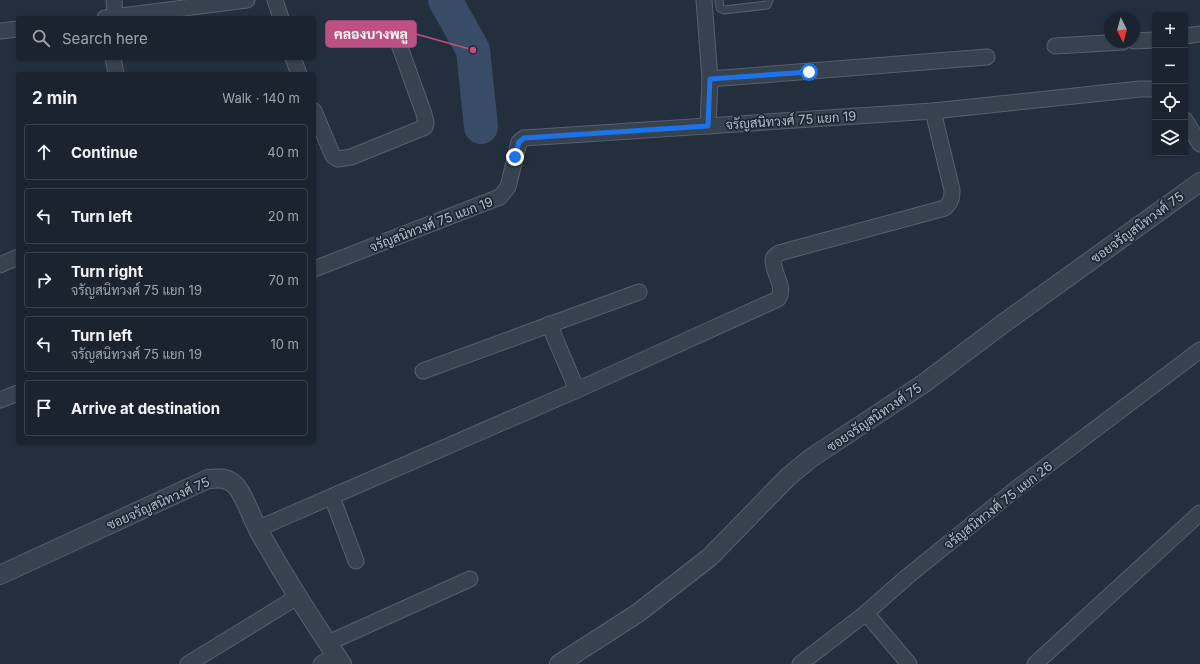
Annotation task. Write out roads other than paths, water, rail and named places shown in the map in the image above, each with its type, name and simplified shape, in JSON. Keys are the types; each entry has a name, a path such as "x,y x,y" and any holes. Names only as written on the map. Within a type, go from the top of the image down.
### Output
{"street":[{"path":"110,16 114,0"},
{"path":"118,16 247,0"},
{"path":"275,0 280,16"},
{"path":"704,0 710,79 708,126"},
{"path":"0,31 16,28"},
{"path":"1188,36 1200,34"},
{"path":"316,116 333,156 338,159 351,157 425,127 426,123 424,114 396,36"},
{"path":"1140,41 1152,40"},
{"path":"1054,46 1104,43"},
{"path":"710,79 987,57"},
{"path":"113,60 116,72"},
{"path":"294,60 298,72"},
{"name":"จรัญสนิทวงศ์ 75 แยก 19","path":"316,268 500,197 508,188 519,142 524,138 933,111 1152,89"},
{"path":"257,529 577,390 778,300 781,294 781,289 773,260 779,253 945,208 950,204 952,190 933,111"},
{"path":"1188,125 1200,144"},
{"name":"ซอยจรัญสนิทวงศ์ 75","path":"559,664 638,613 710,557 788,477 811,458 923,384 1004,323 1200,182"},
{"path":"0,265 16,258"},
{"path":"423,371 639,292"},
{"path":"549,324 577,390"},
{"name":"จรัญสนิทวงศ์ 75 แยก 26","path":"800,664 866,613 908,576 1012,492 1200,350"},
{"path":"0,400 16,394"},
{"name":"ซอยจรัญสนิทวงศ์ 75","path":"0,575 208,479 221,478 230,481 237,487 257,529 332,657"},
{"path":"332,497 356,561"},
{"path":"1045,661 1199,516"},
{"path":"332,657 470,579"},
{"path":"188,664 297,597"},
{"path":"866,613 909,664"}],"lane":[{"path":"719,0 720,8 724,10 767,5 769,0"}],"waterway":[{"path":"445,0 473,50 481,127"}],"place":[{"name":"คลองบางพลู","path":"473,50"}]}
